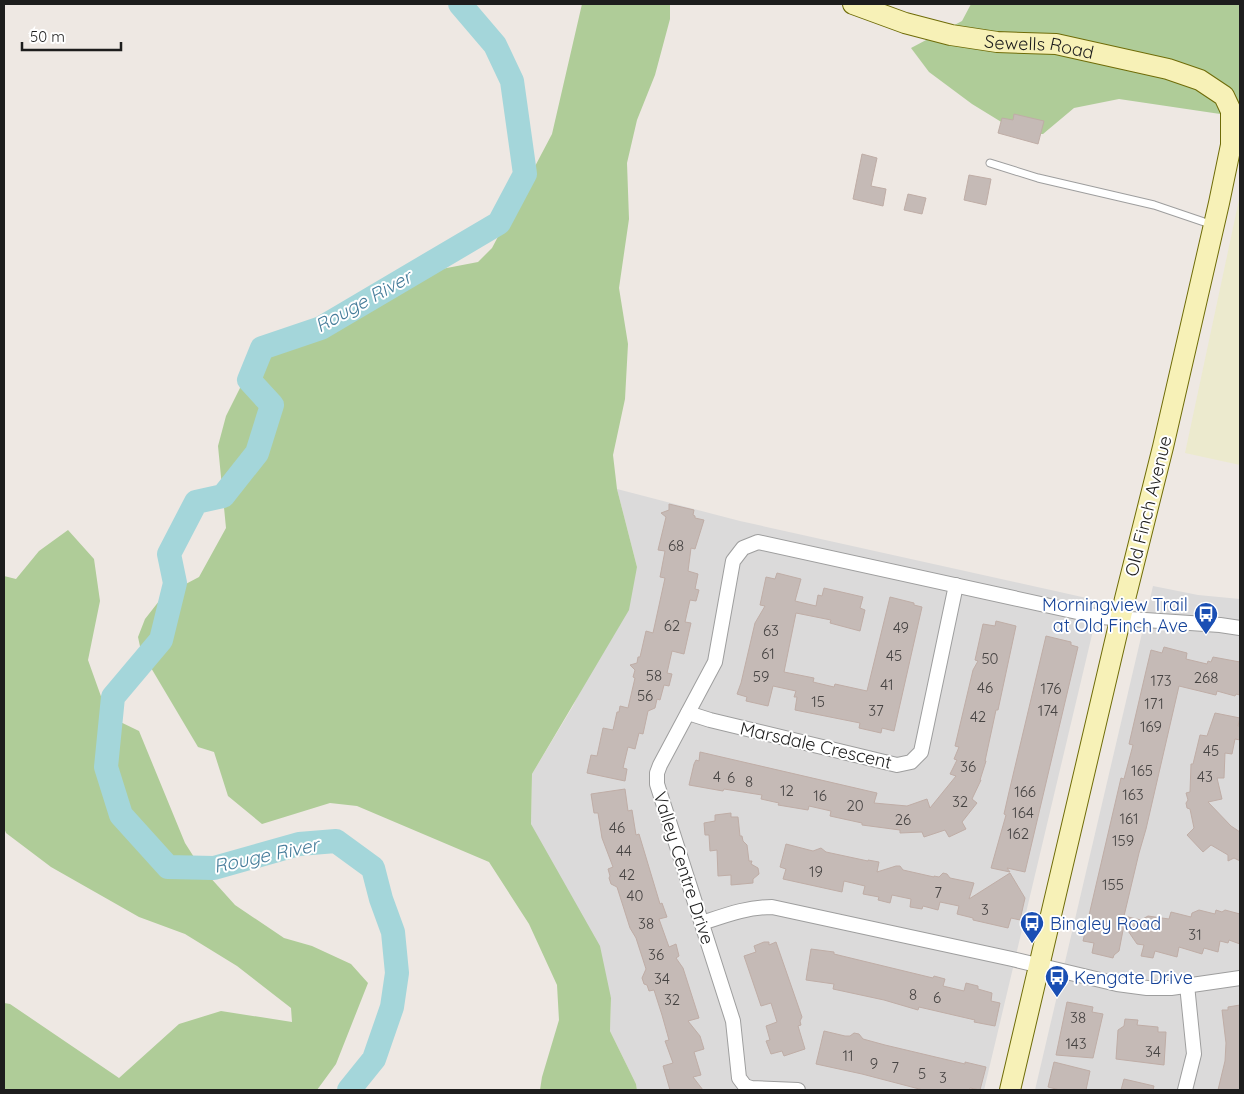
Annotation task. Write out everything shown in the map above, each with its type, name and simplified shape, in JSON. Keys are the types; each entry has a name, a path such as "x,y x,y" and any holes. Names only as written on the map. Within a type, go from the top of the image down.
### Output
{"street":[{"name":"Sewells Road","path":"852,4 905,23 952,35 997,42 1056,44 1168,69 1200,80 1224,96"},
{"name":"Old Finch Avenue","path":"1010,1090 1214,225 1231,145 1231,110 1224,96"},
{"name":"Valley Centre Drive","path":"798,1090 751,1088 745,1086 739,1078 733,1021 657,784 657,773 660,765 715,662 733,561 743,548 758,542 1093,616 1240,628"},
{"name":"Marsdale Crescent","path":"688,713 897,766 911,762 921,752 956,586"},
{"path":"702,923 741,910 756,907 772,907 1117,984 1171,988 1240,978"},
{"path":"1185,1090 1194,1054 1187,985"}],"lane":[{"path":"990,163 1038,178 1154,205 1214,225"}],"shaded area":[{"path":"1240,195 1240,465 1185,453"},
{"path":"617,489 740,521 1100,601 984,1090 637,1090 636,1084 610,1031 611,998 531,824 532,774 573,706 637,567"},
{"path":"1153,586 1198,595 1240,599 1240,1090 1035,1090"}],"green space":[{"path":"582,4 670,4 670,19 655,75 637,120 627,163 629,219 619,288 628,344 625,399 613,455 617,489 637,567 629,610 532,774 531,824 600,946 611,998 610,1031 636,1084 637,1090 540,1090 559,1020 557,985 529,924 489,862 357,806 330,803 262,824 228,796 214,752 198,747 141,651 138,637 145,619 163,596 199,577 226,528 218,446 226,416 244,380 277,352 361,313 426,272 478,262 492,248 552,134"},
{"path":"971,4 1240,4 1240,119 1227,115 1119,99 1074,108 1043,134 1021,134 972,104 929,72 911,48 962,21"},
{"path":"68,530 94,559 100,601 88,660 108,716 139,731 185,843 199,865 235,905 284,938 312,946 351,964 368,983 336,1064 317,1090 4,1090 4,1003 10,1004 119,1078 179,1024 221,1011 292,1022 291,1008 237,966 185,934 139,917 51,867 6,833 4,828 4,576 16,579 39,551"}],"building":[{"path":"1014,114 1044,121 1038,144 998,133 1002,118 1013,120"},
{"path":"862,154 877,158 871,186 886,189 883,206 853,199"},
{"path":"969,175 991,179 986,205 964,200"},
{"path":"908,194 926,198 922,214 904,210"},
{"path":"669,504 694,510 693,515 695,518 704,520 695,549 691,548 688,571 698,574 695,589 699,590 696,601 690,600 685,622 691,623 684,654 672,651 667,673 672,674 669,686 664,685 660,700 657,699 655,708 648,711 643,734 639,733 635,749 628,747 623,768 627,769 625,781 587,773 591,755 597,756 603,728 613,730 620,706 628,708 635,678 633,677 635,670 630,665 637,663 638,657 640,657 646,631 653,633 665,578 660,577 665,551 658,550 666,517 661,513 669,510"},
{"path":"777,573 801,579 795,601 816,606 818,595 822,596 824,588 863,597 860,608 865,610 860,631 830,623 831,620 796,613 784,672 814,678 813,682 834,687 835,684 867,691 890,597 922,607 894,731 882,728 881,733 859,728 860,723 795,710 797,697 794,697 796,691 773,686 768,706 746,701 747,697 737,694 755,623 765,606 760,605 766,577 775,579"},
{"path":"996,621 1016,626 986,761 981,780 972,799 977,803 962,822 966,829 949,837 945,830 924,837 922,832 900,833 900,830 862,825 862,823 830,816 831,811 809,806 808,810 778,805 779,803 761,799 762,795 689,785 694,764 696,760 699,761 700,752 877,793 874,803 907,806 927,799 930,808 956,776 950,774 957,760 954,759 959,747 955,746 973,670 978,661 975,660 983,624 995,626"},
{"path":"1046,636 1071,642 1071,645 1078,647 1025,872 1007,868 1010,872 991,868 1006,815 1004,814"},
{"path":"1164,647 1187,653 1186,659 1207,664 1208,661 1211,662 1213,657 1240,662 1240,695 1236,694 1235,696 1217,691 1216,695 1179,686 1124,916 1141,920 1148,916 1169,919 1171,912 1191,917 1192,913 1199,910 1215,914 1216,910 1222,912 1225,910 1240,914 1240,944 1229,940 1228,943 1220,941 1218,952 1204,948 1202,954 1179,947 1177,957 1155,951 1153,958 1141,956 1144,945 1137,944 1124,925 1119,951 1113,958 1092,953 1094,943 1083,941 1121,778 1124,779 1133,745 1129,744 1151,650 1162,653"},
{"path":"1215,713 1240,718 1238,726 1240,726 1240,740 1235,739 1232,754 1225,753 1224,778 1217,778 1222,799 1208,802 1231,826 1240,832 1240,861 1234,858 1228,861 1228,855 1211,845 1203,852 1187,835 1194,828 1190,809 1187,808 1186,803 1188,800 1186,793 1190,792 1191,764 1193,764 1200,735 1207,736"},
{"path":"625,789 628,811 632,810 636,835 639,834 660,904 662,903 667,917 659,919 669,947 676,944 679,956 676,958 683,968 699,1018 688,1021 700,1036 704,1049 694,1052 701,1075 693,1077 703,1090 670,1090 663,1066 673,1063 665,1041 669,1040 662,1015 654,990 649,991 647,985 644,984 642,978 646,969 636,938 630,928 617,887 611,884 609,878 608,869 613,867 602,838 598,813 594,813 591,794"},
{"path":"731,813 731,817 738,817 740,836 742,836 743,841 747,845 749,861 752,861 751,864 758,868 759,874 753,879 753,883 731,885 731,875 718,876 717,850 710,851 709,835 705,835 704,823 715,821 715,815"},
{"path":"786,844 813,851 821,848 826,852 879,862 877,872 900,866 903,870 934,877 939,877 943,873 947,874 950,878 974,883 969,899 1010,873 1025,898 1020,920 1011,918 1008,928 973,920 973,918 957,914 959,906 940,902 938,910 923,906 922,909 910,907 911,899 892,895 890,903 878,900 879,897 863,894 865,886 844,881 842,892 783,879 786,869 780,867"},
{"path":"769,942 769,945 776,942 802,1017 801,1025 798,1026 805,1049 784,1056 782,1051 771,1054 766,1041 770,1040 766,1026 777,1022 771,1003 761,1006 744,956 756,952 754,946"},
{"path":"811,949 834,952 834,954 933,978 934,976 945,979 943,986 964,991 966,983 978,986 978,989 992,993 991,1001 1000,1003 995,1026 919,1007 918,1010 884,1000 833,989 834,984 806,980"},
{"path":"1067,1002 1093,1007 1092,1012 1103,1014 1093,1058 1056,1055"},
{"path":"1240,1005 1240,1090 1218,1090 1225,1061 1226,1043 1222,1010 1228,1010 1228,1007"},
{"path":"1125,1019 1138,1020 1137,1025 1158,1027 1158,1032 1166,1032 1164,1065 1116,1059 1118,1030 1124,1026"},
{"path":"824,1031 845,1036 850,1036 854,1033 859,1034 863,1039 885,1045 965,1064 965,1062 986,1067 980,1090 970,1088 969,1090 923,1090 816,1064"},
{"path":"1054,1062 1090,1071 1086,1090 1060,1090 1048,1087"},
{"path":"1124,1079 1154,1086 1153,1090 1121,1090"}],"waterway":[{"name":"Rouge River","path":"349,1090 374,1059 392,1007 397,973 393,932 381,899 373,868 336,841 299,844 214,868 168,867 121,815 106,767 113,697 161,640 175,583 169,554 196,502 223,496 257,453 272,405 249,380 262,348 321,328 499,223 525,174 512,81 495,45 460,4"}],"place":[{"name":"Morningview Trail at Old Finch Ave","path":"1206,635"},
{"name":"Bingley Road","path":"1032,944"},
{"name":"Kengate Drive","path":"1057,998"}]}
